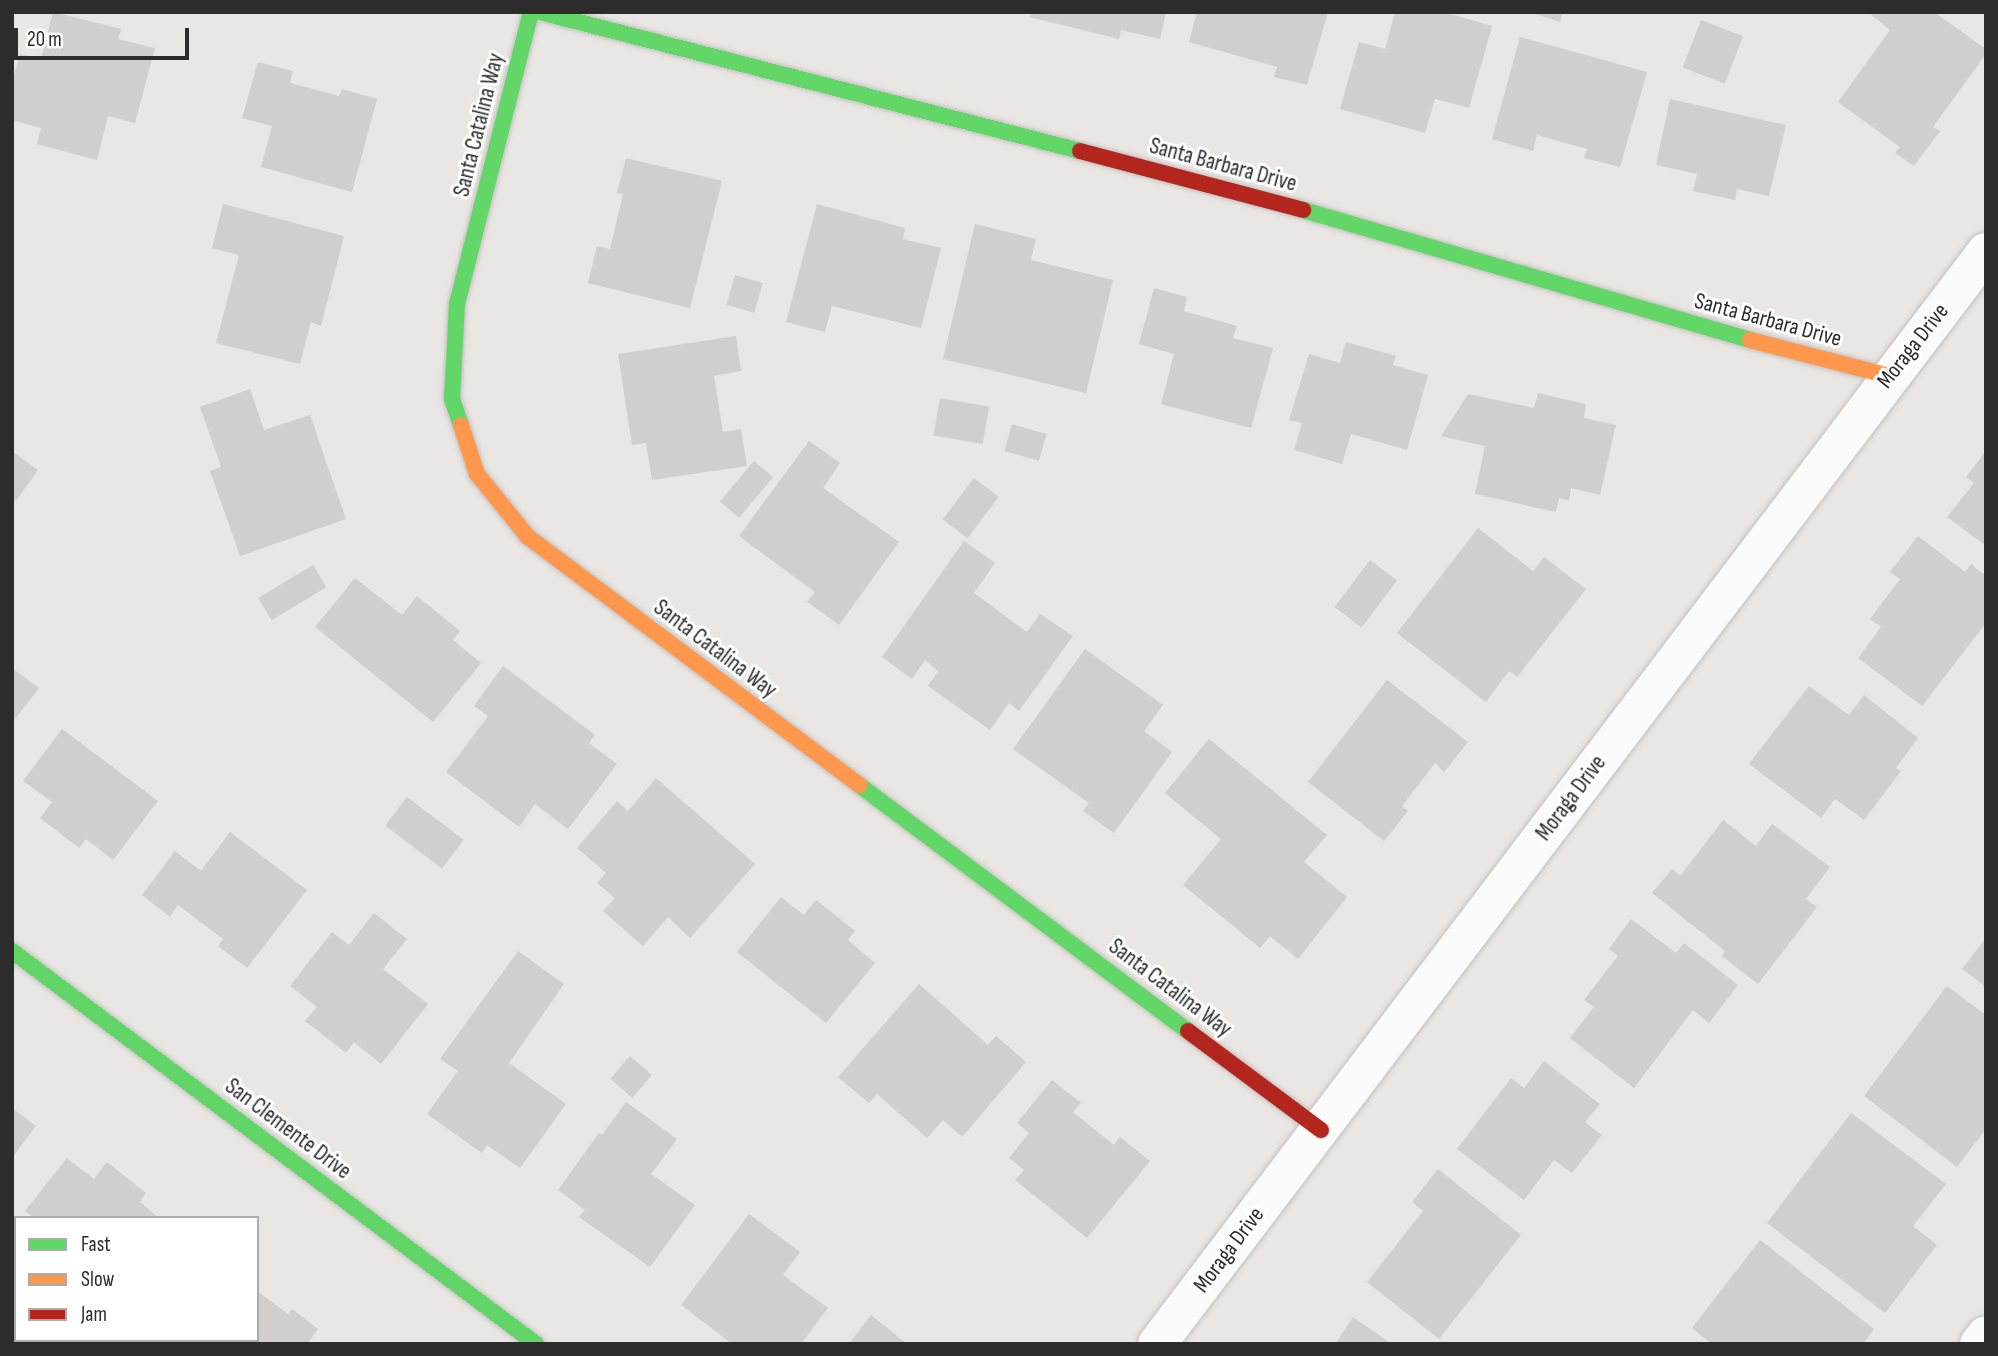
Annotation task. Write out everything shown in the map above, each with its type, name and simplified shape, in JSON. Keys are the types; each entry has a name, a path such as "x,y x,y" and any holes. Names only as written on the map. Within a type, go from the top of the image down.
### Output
{"street":[{"name":"Santa Catalina Way","path":"531,12 457,304 452,399 477,474 528,537 1321,1130"},
{"name":"Santa Barbara Drive","path":"540,12 1244,193 1791,352 1889,376"},
{"name":"Moraga Drive","path":"1157,1344 1889,376 1986,252"},
{"name":"San Clemente Drive","path":"12,951 536,1344"},
{"path":"1979,1344 1986,1335"}],"building":[{"path":"53,12 121,29 118,39 155,48 135,123 108,116 97,160 37,144 41,128 12,120 12,82 20,54 41,59"},
{"path":"1031,12 1166,12 1160,39 1121,30 1119,39 1030,17"},
{"path":"1197,12 1328,12 1307,85 1274,77 1277,67 1189,42"},
{"path":"1395,12 1444,12 1492,26 1469,108 1435,99 1425,133 1340,109 1359,42 1385,49"},
{"path":"1529,12 1563,12 1560,22"},
{"path":"1868,12 1934,12 1986,49 1986,54 1933,127 1940,131 1914,166 1895,153 1900,147 1838,102 1890,30"},
{"path":"1701,20 1743,36 1725,84 1683,68"},
{"path":"1520,37 1647,72 1620,167 1584,158 1587,149 1537,135 1533,151 1492,139"},
{"path":"258,62 293,71 290,83 339,96 342,89 377,99 352,192 261,167 272,126 242,118"},
{"path":"1670,99 1786,125 1769,196 1737,189 1735,200 1693,191 1697,174 1656,165"},
{"path":"626,158 722,181 690,308 588,283 597,246 610,249 623,194 617,193"},
{"path":"223,204 344,236 321,326 311,322 300,364 216,343 239,255 212,248"},
{"path":"817,204 905,228 903,239 941,248 921,328 832,306 825,332 786,322"},
{"path":"975,224 1036,239 1031,260 1113,280 1086,393 943,359"},
{"path":"735,275 763,283 754,313 726,305"},
{"path":"1154,288 1187,297 1184,311 1237,326 1233,338 1273,348 1251,428 1161,404 1174,354 1139,344"},
{"path":"736,336 741,371 714,376 723,432 741,429 747,466 652,480 646,443 632,445 618,354"},
{"path":"1346,342 1396,356 1393,365 1428,375 1407,450 1351,434 1342,464 1294,450 1302,423 1289,420 1309,354 1340,363"},
{"path":"250,389 264,430 310,415 346,519 240,556 210,471 221,467 200,407"},
{"path":"1538,393 1586,404 1584,418 1616,425 1600,495 1571,488 1569,501 1559,498 1556,512 1475,494 1485,446 1441,436 1468,394 1534,408"},
{"path":"940,398 989,407 983,444 933,435"},
{"path":"1012,424 1047,434 1039,461 1004,451"},
{"path":"809,441 840,463 823,488 899,542 839,625 807,602 815,592 739,536"},
{"path":"1986,451 1986,546 1947,517 1974,483 1966,477"},
{"path":"13,452 38,470 16,501 12,499"},
{"path":"754,461 773,477 739,518 720,502"},
{"path":"974,478 999,497 967,538 943,520"},
{"path":"1478,528 1533,571 1544,557 1586,589 1517,677 1509,671 1486,702 1397,633"},
{"path":"1918,536 1965,572 1971,564 1986,576 1986,623 1922,706 1858,658 1881,627 1870,619 1900,579 1890,572"},
{"path":"964,541 995,563 974,593 1027,632 1040,614 1073,636 1019,711 1009,703 990,730 928,686 938,671 925,660 912,679 882,657"},
{"path":"1370,560 1397,580 1362,628 1334,607"},
{"path":"313,565 326,587 272,620 258,598"},
{"path":"355,578 402,615 417,596 460,631 453,640 481,663 433,722 315,627"},
{"path":"1085,649 1163,705 1144,731 1172,752 1114,833 1083,811 1089,803 1013,749"},
{"path":"503,666 595,735 589,743 617,764 568,829 535,804 519,827 446,772 488,716 474,706"},
{"path":"12,668 39,688 12,723"},
{"path":"1387,680 1468,742 1444,772 1435,763 1402,806 1408,811 1384,841 1308,782"},
{"path":"1809,686 1849,715 1864,695 1918,738 1896,768 1901,771 1864,820 1835,799 1821,818 1749,764"},
{"path":"62,729 158,801 113,860 86,839 79,848 40,818 52,802 23,781"},
{"path":"1209,739 1327,835 1304,862 1347,897 1298,959 1270,936 1260,948 1183,885 1221,839 1165,793"},
{"path":"656,778 755,864 690,938 668,917 643,946 603,911 615,898 597,883 606,873 577,848 617,801 628,811"},
{"path":"407,797 464,840 442,868 385,826"},
{"path":"1723,820 1756,846 1772,824 1830,867 1806,899 1817,907 1758,984 1722,956 1725,951 1652,893 1672,869 1680,876"},
{"path":"230,832 307,890 247,968 218,946 223,939 178,905 170,917 142,895 175,851 201,871"},
{"path":"781,897 804,915 816,900 855,931 848,940 875,963 826,1023 737,952"},
{"path":"374,913 407,939 383,969 428,1004 381,1064 354,1042 346,1053 305,1021 317,1007 290,986 332,932 349,945"},
{"path":"1631,919 1676,953 1684,943 1738,985 1709,1023 1693,1010 1634,1088 1570,1038 1594,1007 1584,1000 1618,956 1609,949"},
{"path":"1986,938 1986,987 1962,969"},
{"path":"518,951 564,984 509,1063 566,1104 520,1168 487,1145 482,1153 427,1114 458,1071 440,1059"},
{"path":"919,984 988,1045 996,1036 1026,1062 962,1137 943,1120 927,1138 877,1094 869,1103 838,1077"},
{"path":"1947,986 1986,1015 1986,1129 1957,1167 1864,1096"},
{"path":"630,1056 652,1075 632,1098 610,1079"},
{"path":"1544,1061 1600,1104 1585,1122 1602,1135 1572,1173 1554,1160 1524,1200 1457,1149 1511,1078 1524,1088"},
{"path":"1052,1080 1081,1103 1073,1112 1114,1145 1120,1137 1150,1161 1087,1238 1015,1180 1024,1170 1009,1158 1029,1133 1017,1123"},
{"path":"626,1102 677,1139 651,1174 695,1205 650,1267 579,1217 585,1210 558,1190 599,1133 602,1135"},
{"path":"12,1108 36,1126 12,1158"},
{"path":"1851,1113 1946,1184 1913,1226 1937,1245 1885,1313 1767,1223"},
{"path":"67,1158 94,1179 107,1162 146,1193 140,1202 157,1216 31,1216 25,1211"},
{"path":"1438,1169 1521,1235 1439,1339 1367,1282 1423,1211 1412,1202"},
{"path":"749,1214 800,1252 783,1275 828,1308 801,1344 732,1344 681,1305"},
{"path":"1760,1240 1874,1329 1863,1344 1712,1344 1692,1328"},
{"path":"259,1292 288,1314 292,1309 318,1329 307,1344 167,1342 259,1342"},
{"path":"871,1315 907,1344 849,1344"},
{"path":"1353,1317 1392,1344 1335,1344"}],"traffic: fast":[{"path":"461,425 452,399 457,304 531,12"},
{"path":"540,12 1080,151"},
{"path":"1303,210 1750,340"},
{"path":"859,785 1188,1031"},
{"path":"12,951 536,1344"}],"traffic: slow":[{"path":"1750,340 1889,376"},
{"path":"461,425 477,474 528,537 859,785"}],"traffic: jam":[{"path":"1080,151 1303,210"},
{"path":"1188,1031 1321,1130"}]}
